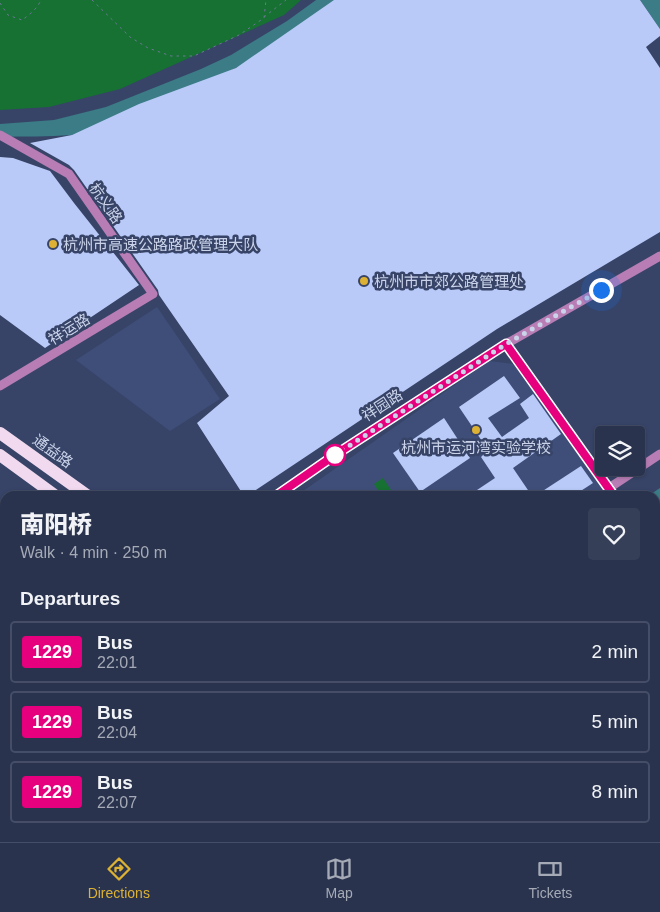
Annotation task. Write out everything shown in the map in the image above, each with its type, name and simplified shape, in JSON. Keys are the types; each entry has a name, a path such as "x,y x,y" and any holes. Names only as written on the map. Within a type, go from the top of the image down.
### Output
{"main road":[{"name":"通益路","path":"0,432 81,491"},
{"path":"0,454 49,491"}],"street":[{"name":"杭义路","path":"0,135 69,174 153,294"},
{"name":"祥园路","path":"283,491 335,455 506,344 660,256"},
{"name":"祥运路","path":"0,386 153,294"},
{"path":"506,344 610,491"},
{"path":"608,488 660,454"}],"path":[{"path":"0,3 8,15 22,20 30,15 41,0"},
{"path":"92,0 130,37 148,48 171,56 194,56 239,35 286,0"},
{"path":"264,18 266,0"}],"shaded area":[{"path":"316,0 342,0 265,53 183,93 72,135 0,137 0,124 54,120 106,107 201,69 231,55 287,21"},
{"path":"640,0 660,0 660,29"},
{"path":"157,307 220,399 170,431 76,360"},
{"name":"杭州市运河湾实验学校","path":"489,361 514,364 604,491 303,491"}],"green space":[{"path":"0,0 301,0 284,15 120,89 49,107 0,110"},
{"path":"383,478 392,491 378,491 374,484"}],"building":[{"name":"杭州市市郊公路管理处","path":"334,0 640,0 660,29 660,36 646,47 660,68 660,232 497,329 254,491 241,491 197,423 229,396 74,170 69,165 30,143 72,135 139,104 236,68"},
{"name":"杭州市高速公路路政管理大队","path":"0,157 13,158 50,171 139,285 45,348 0,315"},
{"path":"504,376 520,398 488,418 502,437 529,418 520,404 533,394 561,434 513,468 529,491 476,491 495,478 481,457 488,450 459,407"},
{"path":"444,418 470,458 419,491 393,453"},
{"path":"581,466 593,483 581,491 543,491"}],"bus line":[{"name":"1229","path":"283,491 335,455 506,344 610,491"}],"place":[{"name":"杭州市高速公路路政管理大队","path":"53,244"},
{"name":"杭州市市郊公路管理处","path":"364,281"},
{"name":"杭州市运河湾实验学校","path":"476,430"}],"route":[{"path":"335,455 506,344 601,290"}]}
